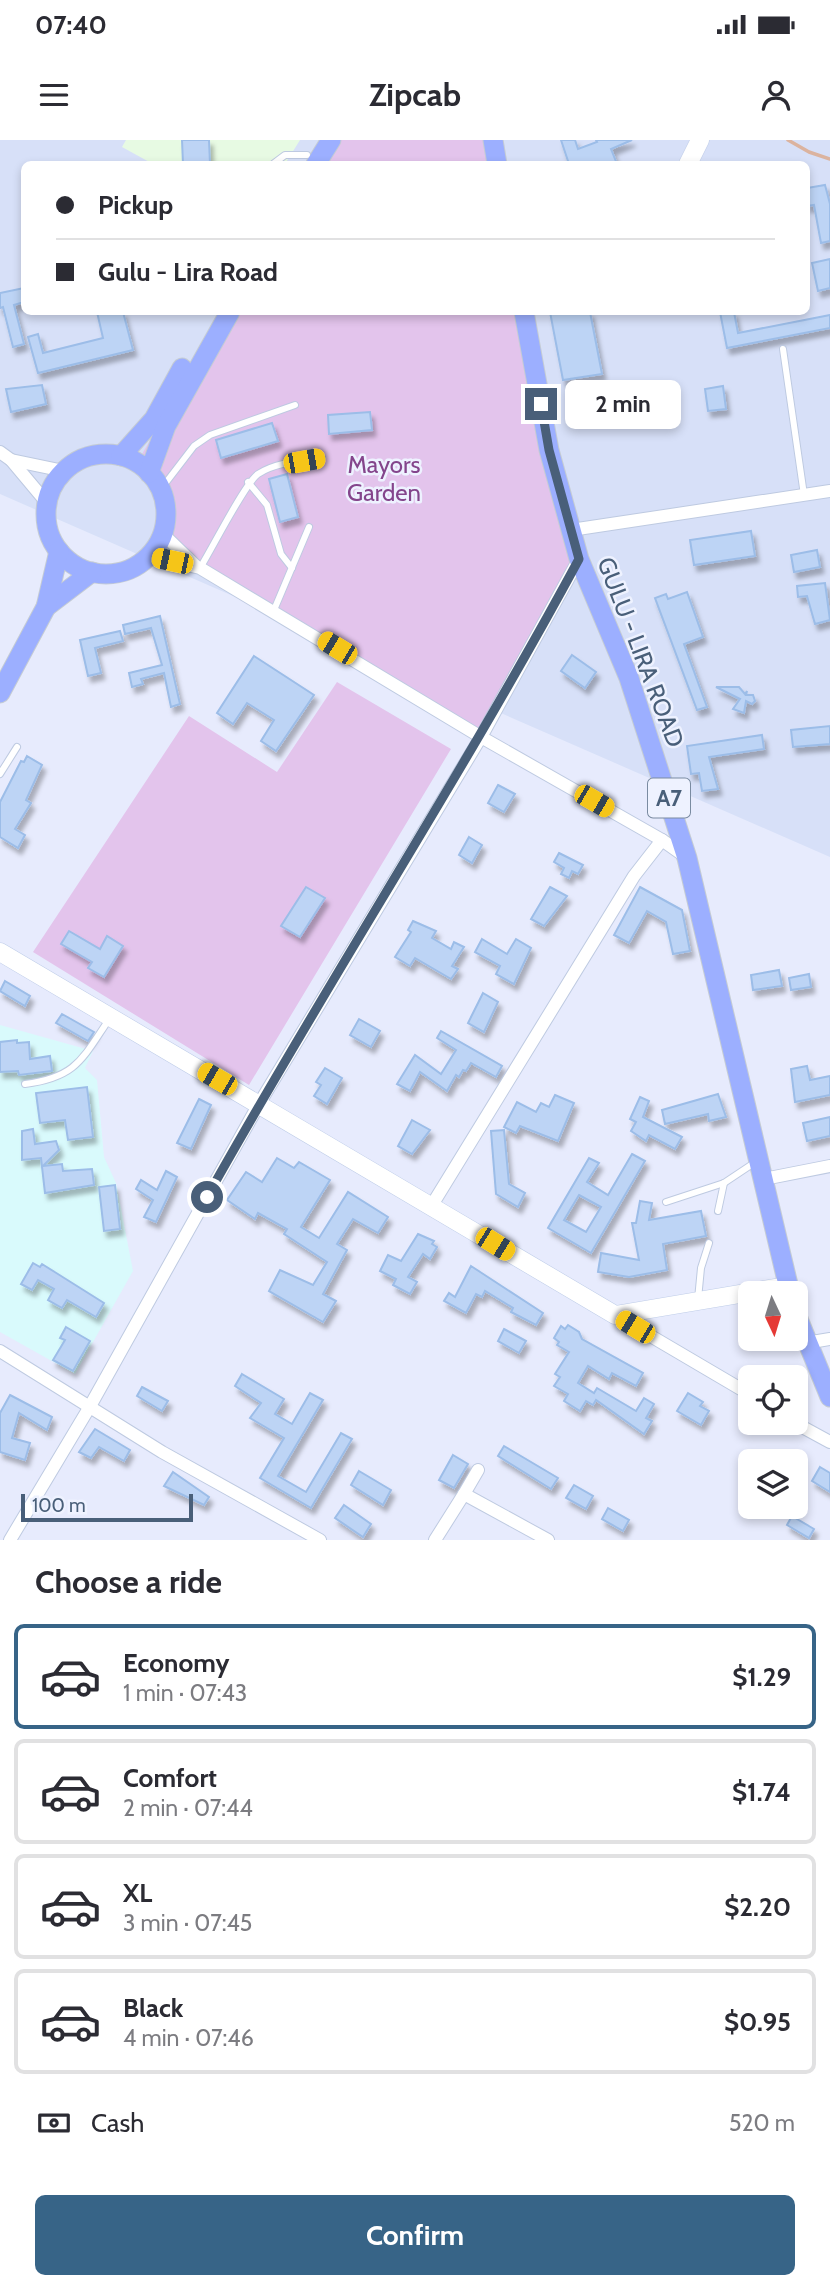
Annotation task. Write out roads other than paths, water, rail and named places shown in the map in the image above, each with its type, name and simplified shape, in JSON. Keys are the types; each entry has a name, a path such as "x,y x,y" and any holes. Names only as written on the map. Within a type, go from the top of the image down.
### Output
{"main road":[{"path":"310,156 331,140"},
{"path":"493,140 496,161"},
{"path":"690,161 700,140"},
{"path":"149,472 160,422 214,315"},
{"path":"121,456 160,422 228,315"},
{"name":"GULU - LIRA ROAD","path":"525,315 549,450 579,559 651,738 687,858 786,1281"},
{"path":"90,456 121,456 149,472 161,489 166,519 163,534 148,556 119,572 92,572 74,564 59,551 50,536 47,503 53,486 64,471 90,456"},
{"path":"0,693 47,607 59,551"},
{"path":"47,607 92,572"},
{"path":"0,952 615,1315 738,1296"},
{"path":"808,1347 830,1396"}],"street":[{"path":"0,452 11,460 47,503"},
{"path":"11,460 64,471"},
{"path":"572,530 830,491"},
{"path":"163,534 198,567 274,610 481,737 663,840 687,858"},
{"path":"148,556 198,567"},
{"path":"10,1540 89,1408 259,1104 481,737 579,559"},
{"path":"432,1205 634,876 663,840"},
{"path":"764,1179 830,1166"},
{"path":"615,1315 738,1387"},
{"path":"808,1343 830,1339"},
{"path":"0,1351 89,1408 320,1540"},
{"path":"808,1430 830,1442"},
{"path":"435,1540 478,1470"},
{"path":"464,1494 548,1540"}],"lane":[{"path":"277,161 285,155 310,156"},
{"path":"783,349 804,495"},
{"path":"161,489 201,441 295,405"},
{"path":"198,567 229,522 248,482 267,469 322,458"},
{"path":"248,482 267,506 281,554 292,568"},
{"path":"274,610 309,527"},
{"path":"0,774 17,747"},
{"path":"25,1084 50,1081 76,1068 111,1017"},
{"path":"666,1202 724,1183 758,1160"},
{"path":"718,1211 724,1183"},
{"path":"697,1302 701,1268 709,1242"}],"waterway":[{"path":"788,140 809,152 830,159"}],"park label":[{"name":"Mayors Garden","path":"384,478"}]}
